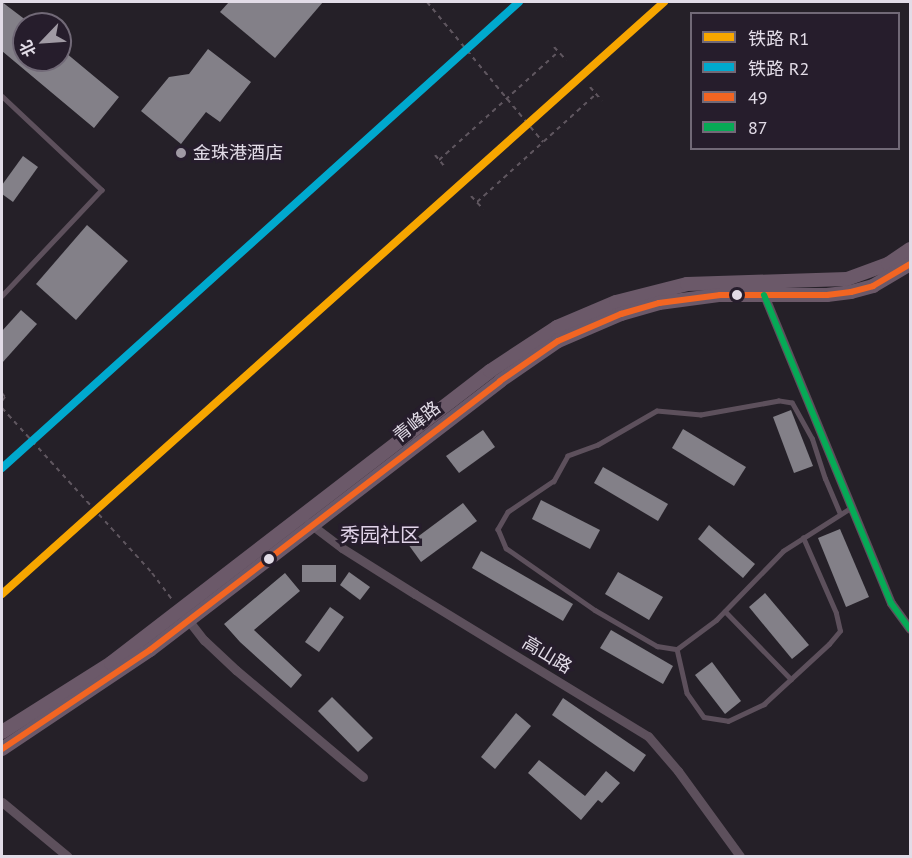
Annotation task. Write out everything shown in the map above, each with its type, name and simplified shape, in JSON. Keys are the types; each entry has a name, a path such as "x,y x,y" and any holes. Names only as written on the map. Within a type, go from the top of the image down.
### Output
{"main road":[{"name":"青峰路","path":"307,522 490,371 536,339 582,315 633,297 687,284 847,279 888,264 910,249"},
{"name":"青峰路","path":"2,749 98,686 307,522 558,341 621,314 659,303 720,295 827,295 851,292 873,286 910,264"},
{"name":"青峰路","path":"2,732 185,616"}],"street":[{"path":"764,295 891,603 910,629"},
{"name":"高山路","path":"307,522 415,594 648,736 678,771 740,856"},
{"path":"185,616 204,640 236,670 363,777"},
{"path":"2,802 67,856"}],"lane":[{"path":"2,96 102,190 2,296"},
{"path":"840,514 825,479 812,439 792,403 779,401 745,405 701,415 657,411 598,445 568,456 554,481 508,512 498,530 506,548 595,610 657,646 677,649 725,611 783,551 852,507"},
{"path":"677,649 687,693 704,717 728,721 764,704 840,631 836,613 803,538"},
{"path":"725,611 791,679"}],"path":[{"path":"427,2 543,142"},
{"path":"554,47 566,60"},
{"path":"439,160 558,52"},
{"path":"590,87 602,101"},
{"path":"477,202 596,94"},
{"path":"435,155 446,168"},
{"path":"471,196 483,209"},
{"path":"2,393 5,397 2,401"},
{"path":"2,408 152,573 185,616"}],"building":[{"path":"2,2 15,12 12,12 12,59 2,51"},
{"path":"229,2 323,2 275,58 220,12"},
{"path":"208,49 251,82 220,122 206,112 181,144 141,111 169,77 189,74"},
{"path":"72,58 119,97 94,128 27,72 72,72"},
{"path":"23,156 38,167 13,202 2,194 2,185"},
{"path":"87,225 128,261 76,320 36,284"},
{"path":"21,310 37,324 2,363 2,331"},
{"path":"791,410 813,466 794,473 773,417"},
{"path":"683,429 746,467 734,486 672,448"},
{"path":"483,430 495,447 459,473 446,456"},
{"path":"603,467 668,504 658,521 594,483"},
{"path":"541,500 600,530 590,549 532,519"},
{"path":"463,503 477,521 421,562 408,544"},
{"path":"709,525 755,564 743,578 698,539"},
{"path":"840,529 869,597 846,607 818,538"},
{"path":"481,551 573,604 563,621 472,568"},
{"path":"302,565 336,565 336,582 302,582"},
{"path":"349,572 370,587 360,600 340,585"},
{"path":"618,572 663,597 649,620 605,594"},
{"path":"285,573 300,591 254,630 302,675 291,688 240,642 224,624"},
{"path":"765,593 809,645 792,659 749,607"},
{"path":"330,607 344,617 319,652 305,642"},
{"path":"611,630 673,666 663,684 600,648"},
{"path":"712,662 741,701 725,714 695,675"},
{"path":"332,697 373,738 358,752 318,711"},
{"path":"563,698 646,755 634,772 552,715"},
{"path":"516,713 531,726 495,769 481,757"},
{"path":"539,760 585,796 606,771 620,783 602,803 598,800 581,820 528,773"}],"rail line":[{"name":"R2","path":"2,468 519,2"},
{"name":"R1","path":"2,594 664,2"}],"transit line":[{"name":"49","path":"2,749 150,650 500,381 558,341 621,314 659,303 720,295 827,295 851,292 873,286 910,264"},
{"name":"87","path":"764,295 891,603 910,629"}],"place":[{"name":"金珠港酒店","path":"181,153"}],"district":[{"name":"秀园社区","path":"380,535"}]}
